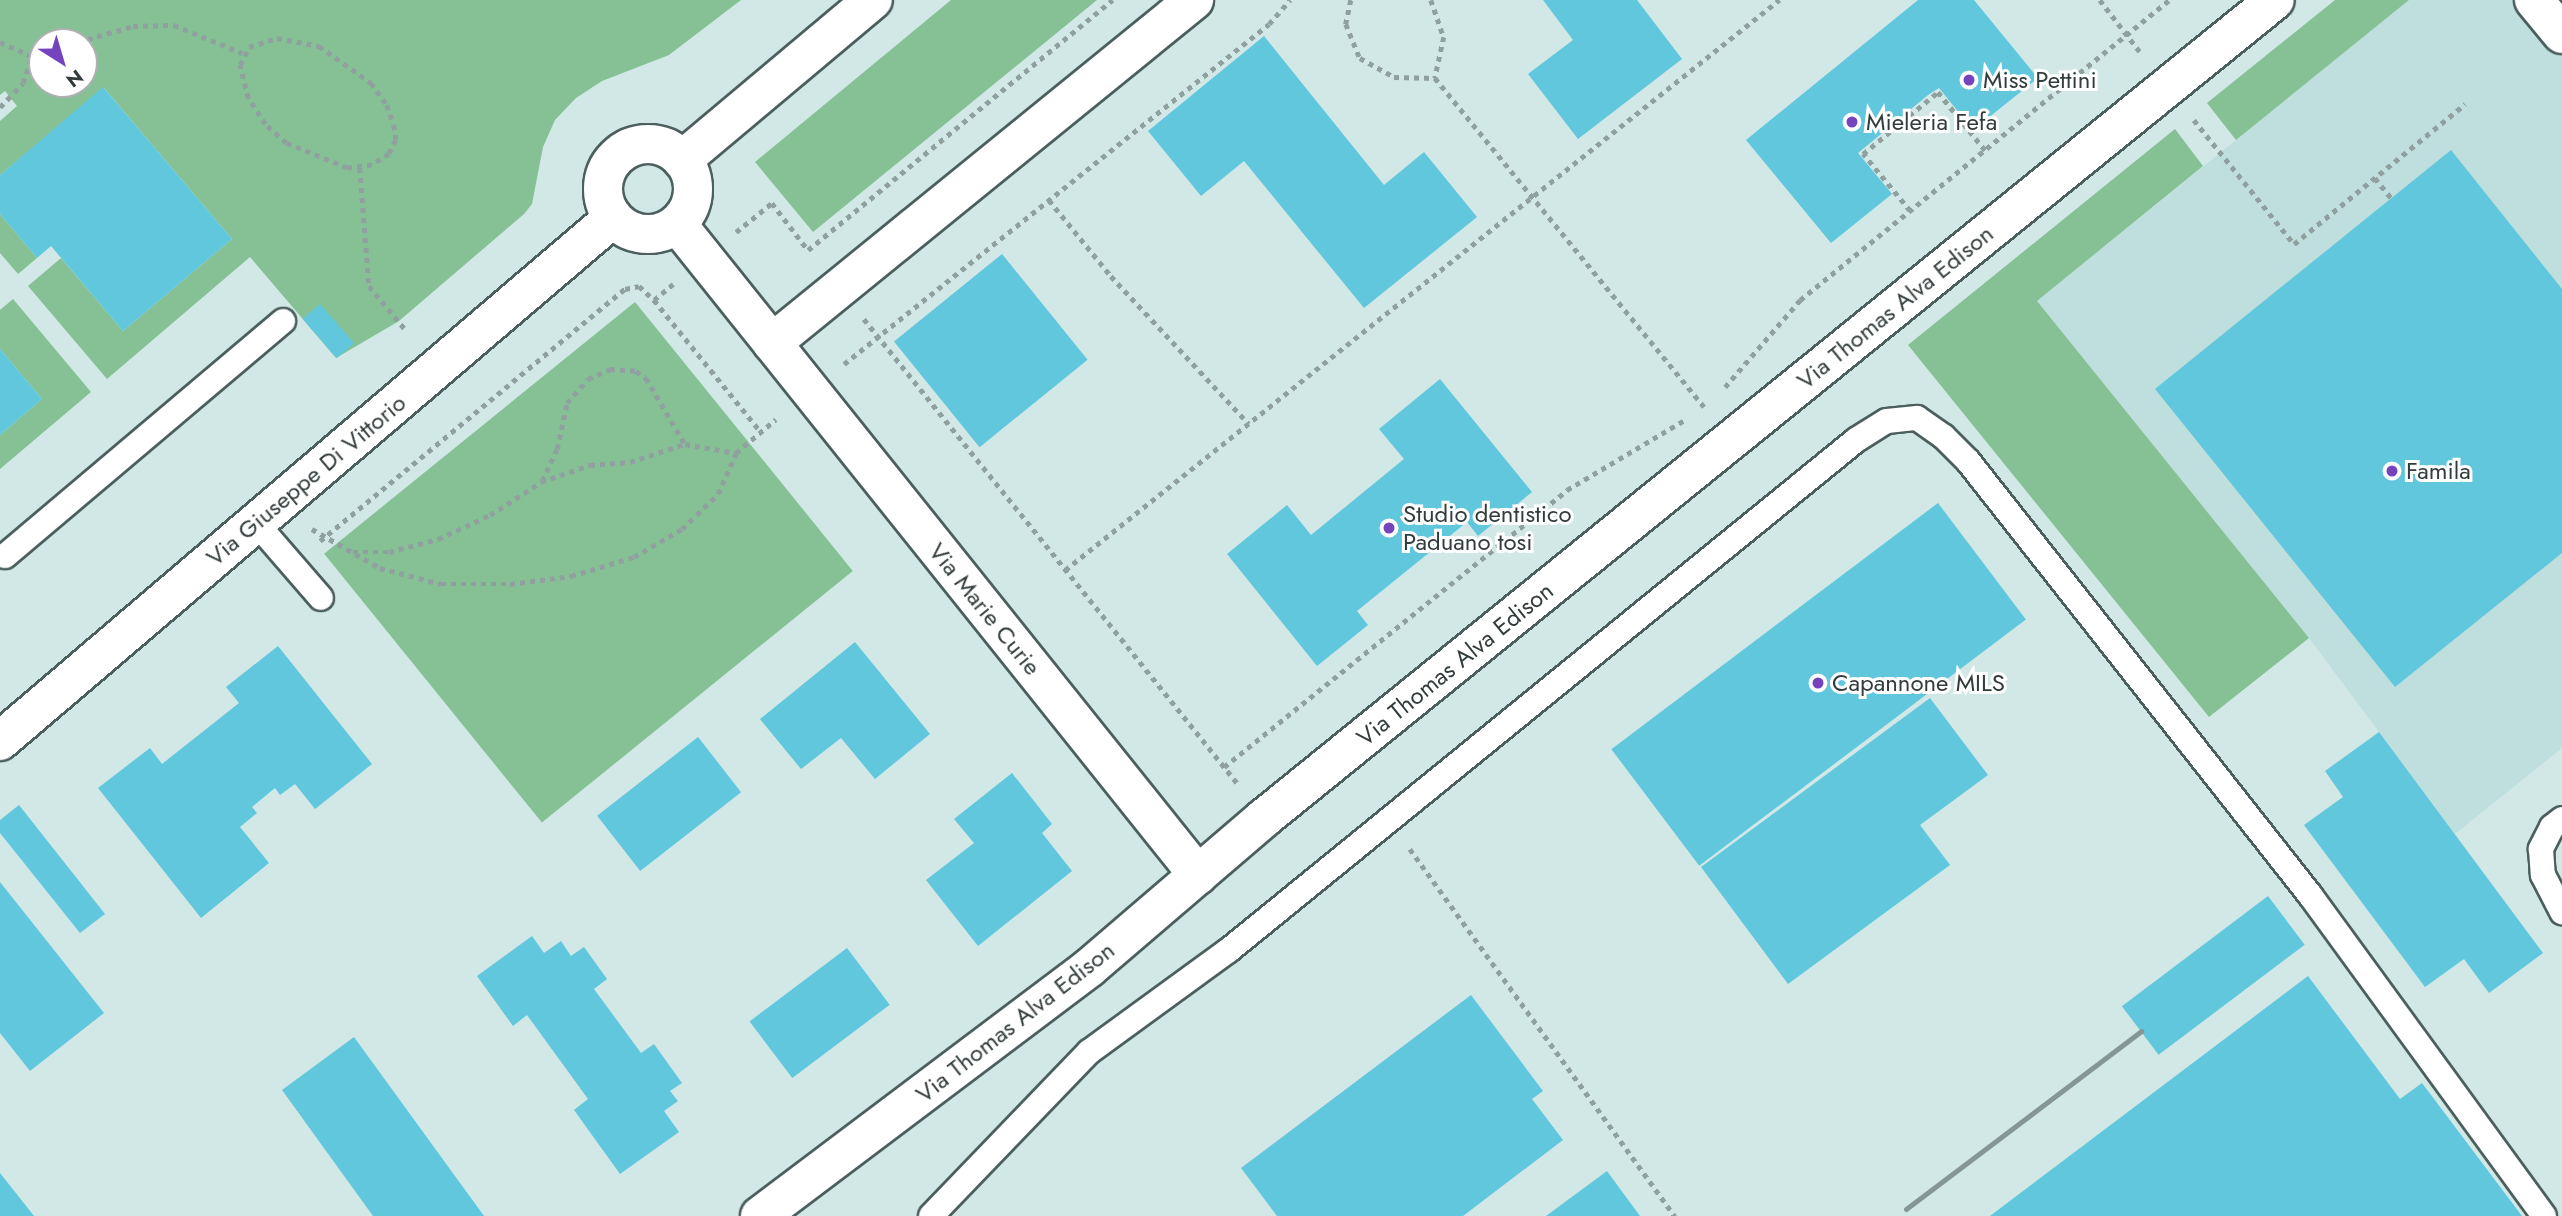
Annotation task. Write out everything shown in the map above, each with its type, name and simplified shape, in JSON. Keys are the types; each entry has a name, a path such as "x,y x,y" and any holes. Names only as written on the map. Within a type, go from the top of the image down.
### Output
{"street":[{"path":"682,160 873,0"},
{"path":"772,343 1194,0"},
{"name":"Via Thomas Alva Edison","path":"760,1216 1089,968 1264,818 2275,0"},
{"path":"2534,0 2562,34"},
{"path":"645,144 672,150 682,160 693,186 686,213 677,224 665,231 636,233 612,218 602,192 604,178 618,154 645,144"},
{"name":"Via Giuseppe Di Vittorio","path":"0,741 612,218"},
{"name":"Via Marie Curie","path":"677,224 1198,874"}],"lane":[{"path":"5,556 283,321"},
{"path":"931,1216 1089,1052 1229,950 1856,440 1887,421 1916,418 1943,436 1968,461 2303,886 2544,1216"},
{"path":"270,511 292,564 321,598"},
{"path":"2562,819 2552,827 2541,849 2543,875 2562,912"}],"path":[{"path":"733,234 772,202 808,250 1112,0"},
{"path":"839,368 1269,24 1290,0"},
{"path":"1351,0 1346,24 1360,58 1394,77 1435,78 1731,440"},
{"path":"1431,0 1444,37 1435,78"},
{"path":"1065,570 1779,0"},
{"path":"2100,0 2146,59"},
{"path":"1723,391 1785,314 2169,0"},
{"path":"98,36 133,26 174,25 242,53"},
{"path":"295,39 319,46 370,83 387,105 396,140 389,154 360,168 314,158 286,143 265,124 242,79 242,53 260,41 295,39"},
{"path":"0,42 28,54"},
{"path":"0,107 23,83 28,68"},
{"path":"1910,211 1863,154 1938,92 1985,150"},
{"path":"2189,113 2294,244 2465,104"},
{"path":"360,168 369,286 405,330"},
{"path":"2375,178 2392,199"},
{"path":"1048,200 1111,276 1249,424"},
{"path":"292,564 625,289 639,286 654,300 761,432"},
{"path":"654,300 671,286"},
{"path":"859,313 1264,818"},
{"path":"541,482 557,449 567,403 588,379 610,369 636,371 646,377 685,444"},
{"path":"1224,767 1567,490 1713,398"},
{"path":"270,511 349,552 412,577 465,586 536,582 606,567 654,548 694,519 718,494 736,453 776,419"},
{"path":"349,552 389,552 438,539 490,515 541,482 568,471 631,462 685,444 736,453"},
{"path":"1389,820 1675,1216"}],"shaded area":[{"path":"2409,0 2562,0 2562,748 2455,834 2309,638 2037,301"}],"green space":[{"path":"0,0 741,0 669,55 602,81 576,98 555,120 543,147 532,204 524,214 399,321 336,358 250,257 107,379 28,286 61,258 123,331 232,239 104,88 98,93 98,28 28,28 28,98 92,98 0,175 0,121 17,106 5,91 0,95"},
{"path":"951,0 1097,0 813,232 755,162"},
{"path":"2335,0 2409,0 2236,140 2207,103"},
{"path":"2175,129 2203,166 2037,301 2309,638 2209,717 1908,345"},
{"path":"0,214 37,258 18,274 0,253"},
{"path":"13,299 91,392 0,469 0,435 42,399 0,349 0,310"},
{"path":"635,302 853,571 542,823 324,554"}],"building":[{"path":"1543,0 1637,0 1682,59 1578,139 1528,74 1573,40"},
{"path":"1918,0 1974,0 2038,78 1973,130 1939,88 1928,95 1858,153 1892,194 1831,243 1746,140"},
{"path":"1264,36 1384,185 1424,152 1477,217 1364,308 1244,161 1201,196 1148,131"},
{"path":"103,87 232,239 123,331 51,246 37,258 0,214 0,175 90,98 98,98 98,91"},
{"name":"Famila","path":"2451,150 2562,289 2562,553 2395,687 2155,389"},
{"path":"1002,254 1088,360 980,447 894,341"},
{"path":"320,304 354,343 337,358 303,319"},
{"path":"0,349 42,399 0,435"},
{"name":"Studio dentistico Paduano tosi","path":"1440,379 1532,492 1478,536 1467,522 1357,611 1368,625 1317,666 1227,554 1287,505 1311,535 1404,459 1379,429"},
{"name":"Capannone MILS","path":"1938,503 2026,620 1699,866 1611,749"},
{"path":"855,642 930,734 875,779 841,738 801,769 760,719"},
{"path":"278,646 372,764 315,809 295,784 280,795 275,788 252,807 257,813 240,827 269,863 201,918 98,788 150,748 162,764 239,703 226,687"},
{"path":"1930,698 1988,775 1920,825 1950,865 1788,984 1701,867"},
{"path":"2379,732 2543,953 2489,993 2464,959 2425,987 2304,825 2343,797 2325,771"},
{"path":"698,737 741,792 640,871 597,816"},
{"path":"1012,773 1052,824 1042,833 1072,871 978,946 926,880 974,843 954,819"},
{"path":"19,805 105,914 80,933 0,833 0,820"},
{"path":"0,882 104,1013 30,1071 0,1033"},
{"path":"2268,896 2305,945 2159,1055 2122,1006"},
{"path":"532,936 544,953 561,941 571,956 584,947 607,979 594,989 641,1053 654,1044 682,1083 670,1091 678,1101 664,1111 679,1132 620,1174 574,1110 588,1099 527,1015 513,1026 477,976"},
{"path":"847,948 890,1005 792,1078 750,1021"},
{"path":"2308,976 2400,1099 2422,1083 2522,1216 1990,1216"},
{"path":"1471,995 1543,1091 1532,1099 1563,1140 1463,1216 1277,1216 1241,1168"},
{"path":"354,1037 484,1216 373,1216 282,1090"},
{"path":"1607,1171 1640,1216 1546,1216"},
{"path":"0,1173 34,1216 0,1216"}],"railway":[{"path":"1906,1209 2141,1031"}],"place":[{"name":"Miss Pettini","path":"1969,80"},
{"name":"Mieleria Fefa","path":"1852,122"},
{"name":"Famila","path":"2392,471"},
{"name":"Studio dentistico Paduano tosi","path":"1389,528"},
{"name":"Capannone MILS","path":"1818,683"}]}
